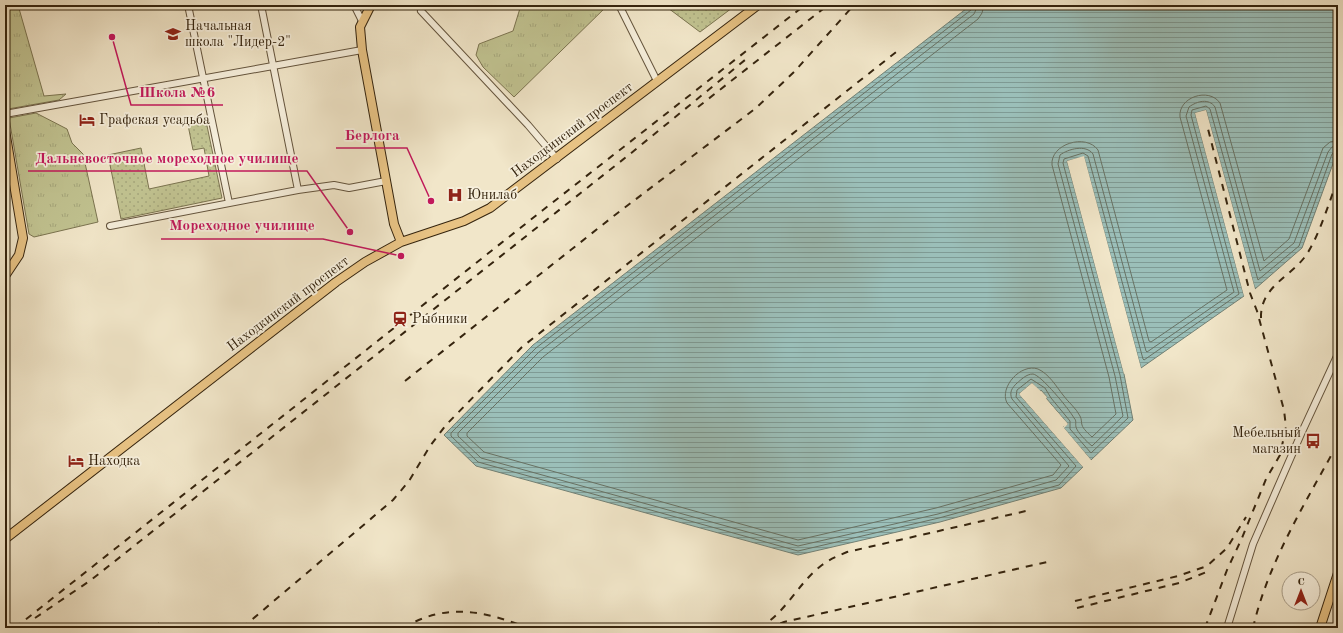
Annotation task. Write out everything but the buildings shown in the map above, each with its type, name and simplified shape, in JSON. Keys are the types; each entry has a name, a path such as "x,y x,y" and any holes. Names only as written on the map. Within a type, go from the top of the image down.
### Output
{"main road":[{"path":"371,5 362,21 360,36 394,224 401,242"},
{"name":"Находкинский проспект","path":"5,539 336,282 365,262 401,242 448,227 478,215 557,159 758,5"},
{"path":"5,130 23,230 23,244 15,263 5,276"},
{"path":"1320,628 1338,573"}],"street":[{"path":"188,5 229,203"},
{"path":"261,5 298,190"},
{"path":"354,5 362,21"},
{"path":"619,5 657,81"},
{"path":"421,12 528,125 557,159"},
{"path":"7,113 362,50"},
{"path":"110,226 298,190 334,185 349,188 386,181"},
{"path":"1227,628 1234,602 1258,533 1338,354"}],"green space":[{"path":"5,5 18,5 44,96 66,94 59,100 8,109 5,96"},
{"path":"521,5 608,5 514,97 483,67 476,55 479,44 513,31"},
{"path":"664,5 736,5 700,32"},
{"path":"36,113 67,129 72,143 83,154 98,222 34,237 29,234 9,118"},
{"path":"206,121 222,198 121,219 108,155 141,148 149,189 209,176 204,148 193,150 188,125"}],"water":[{"path":"971,5 1338,5 1338,150 1302,248 1255,289 1206,110 1195,113 1244,296 1141,368 1084,157 1067,161 1124,374 1133,420 1091,460 1063,427 1068,424 1041,390 1040,392 1032,383 1019,394 1083,467 1061,488 940,522 798,555 476,466 444,435 533,345"}],"pier":[{"path":"1206,110 1255,289 1253,290 1205,112 1197,114 1246,295 1244,296 1195,113"},
{"path":"1084,156 1141,368 1139,369 1083,159 1069,162 1126,373 1124,374 1067,161"},
{"path":"1032,383 1047,397 1046,399 1068,424 1064,428 1091,460 1090,461 1062,429 1065,424 1044,399 1041,393 1039,393 1032,385 1022,394 1084,466 1083,467 1019,394"}],"railway":[{"path":"15,628 543,210 805,5"},
{"path":"698,107 828,5"},
{"path":"405,381 615,215 756,108 794,72 854,5"},
{"path":"242,628 393,500 409,481 430,446 446,425 522,347 900,49"},
{"path":"35,618 91,580 630,154 745,60"},
{"path":"1205,628 1227,570 1266,479 1280,455 1286,427 1284,410 1257,311 1250,293 1208,129"},
{"path":"1261,318 1262,308 1270,291 1298,265 1314,241 1338,179"},
{"path":"1253,628 1268,580 1278,556 1301,510 1338,443"},
{"path":"759,628 777,614 814,572 831,559 840,555 847,552 1026,511"},
{"path":"1075,601 1178,576 1207,566 1227,548 1246,517"},
{"path":"767,628 784,622 1047,562"},
{"path":"1077,608 1179,583 1209,571"},
{"path":"403,628 419,620 450,612 466,612 496,617 528,628"},
{"path":"154,628 163,620"},
{"path":"524,624 539,628"}],"place":[{"name":"Начальная школа \"Лидер-2\"","path":"173,34"},
{"name":"Школа №6","path":"112,37"},
{"name":"Графская усадьба","path":"87,120"},
{"name":"Юнилаб","path":"455,195"},
{"name":"Берлога","path":"431,201"},
{"name":"Дальневосточное мореходное училище","path":"350,232"},
{"name":"Мореходное училище","path":"401,256"},
{"name":"Рыбники","path":"400,319"},
{"name":"Мебельный магазин","path":"1313,441"},
{"name":"Находка","path":"76,461"}]}
